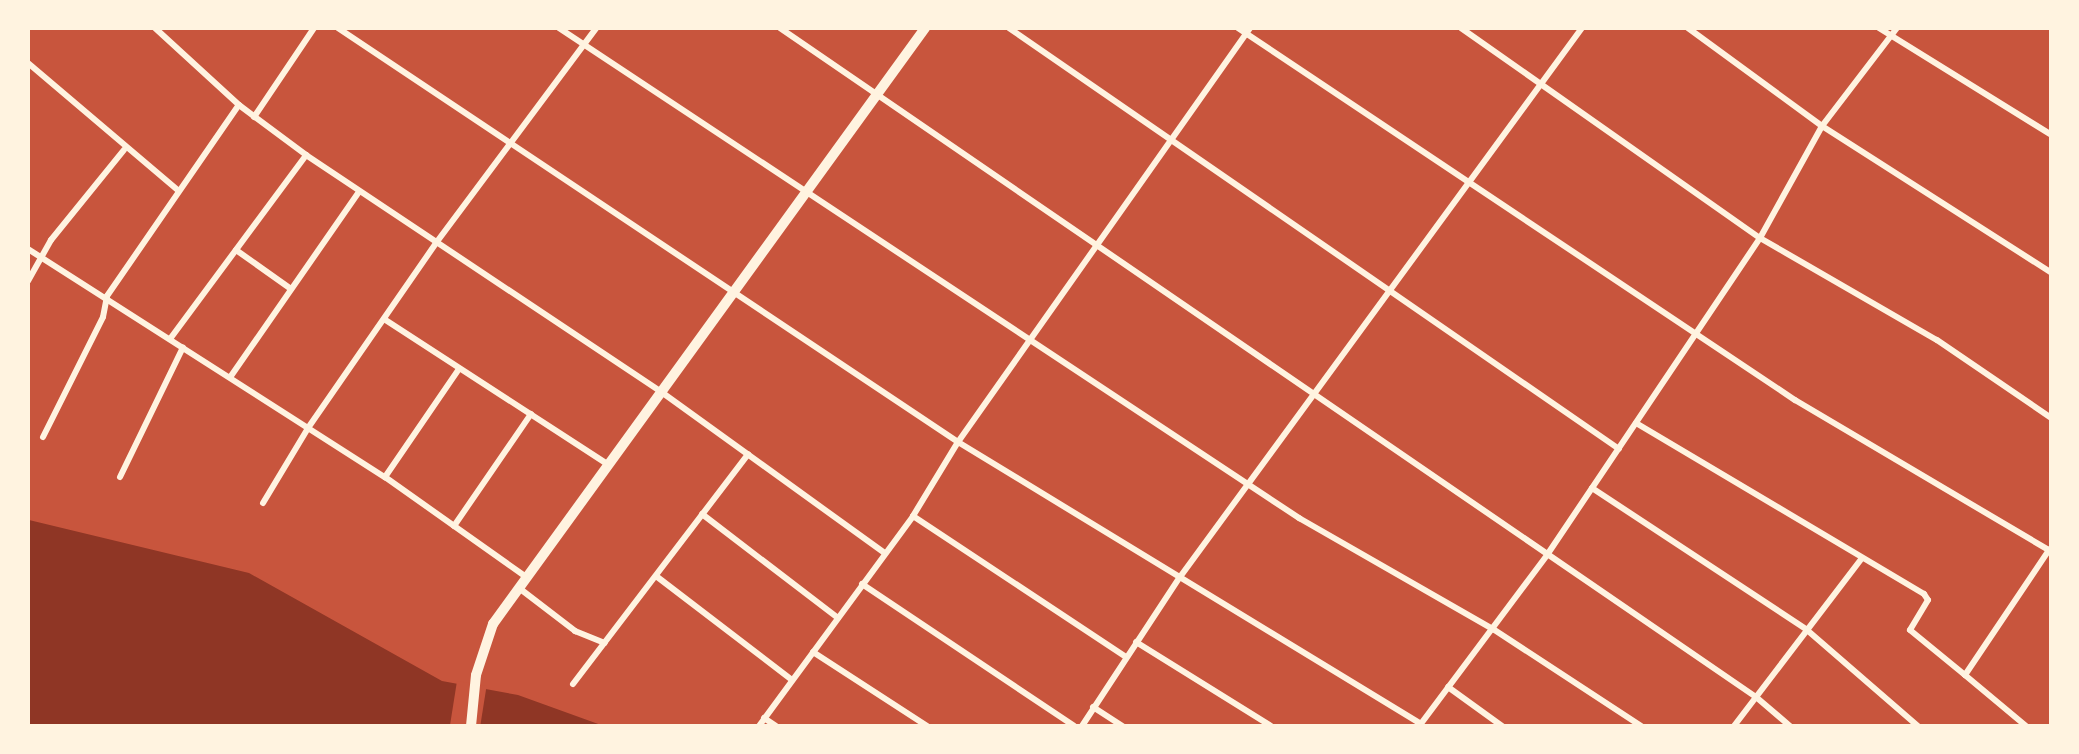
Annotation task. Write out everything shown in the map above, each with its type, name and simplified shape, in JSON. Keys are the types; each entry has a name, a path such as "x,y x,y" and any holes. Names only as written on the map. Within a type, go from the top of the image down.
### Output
{"street":[{"path":"155,28 239,105 306,155 660,391 885,554"},
{"path":"254,117 314,28"},
{"path":"338,28 507,146 958,442 1420,725 1547,555 1760,238 1822,126 1897,28"},
{"path":"559,28 1249,485 1493,629 1641,726"},
{"path":"263,503 308,428 436,243 596,28"},
{"path":"780,28 1756,697 1790,726"},
{"path":"471,726 485,642 526,577 925,28"},
{"path":"1009,28 1391,288 1618,449"},
{"path":"1239,28 1248,31 1466,184 1695,334 2050,550 1965,675"},
{"path":"1461,28 1538,86 1760,238 1937,340 2050,417"},
{"path":"1082,726 1180,577 1249,485 1312,393 1582,28"},
{"path":"1688,28 1822,126 2050,272"},
{"path":"1879,28 1890,37 2050,134"},
{"path":"759,726 913,516 958,442 1248,31"},
{"path":"28,63 124,150 178,190"},
{"path":"43,437 103,317 107,296 178,190 239,105"},
{"path":"28,281 124,150"},
{"path":"170,339 306,155"},
{"path":"231,375 359,192"},
{"path":"28,249 231,375 385,477 526,577"},
{"path":"236,250 291,290"},
{"path":"384,319 607,464"},
{"path":"120,477 183,347"},
{"path":"385,477 459,369"},
{"path":"454,526 531,414"},
{"path":"1636,423 1928,597 1910,630 2026,726"},
{"path":"573,684 748,454"},
{"path":"1592,488 1807,630 1918,726"},
{"path":"702,514 838,618"},
{"path":"913,516 1126,657"},
{"path":"1734,726 1861,559"},
{"path":"656,576 792,680"},
{"path":"862,584 1074,726"},
{"path":"519,588 575,631 605,643"},
{"path":"1136,642 1271,726"},
{"path":"813,652 927,726"},
{"path":"1448,687 1502,726"},
{"path":"1093,707 1122,726"},
{"path":"764,718 776,726"}],"shaded area":[{"path":"29,520 249,573 442,681 518,695 601,725 29,726"}],"pier":[{"path":"457,681 487,686 480,726 450,724"}]}
